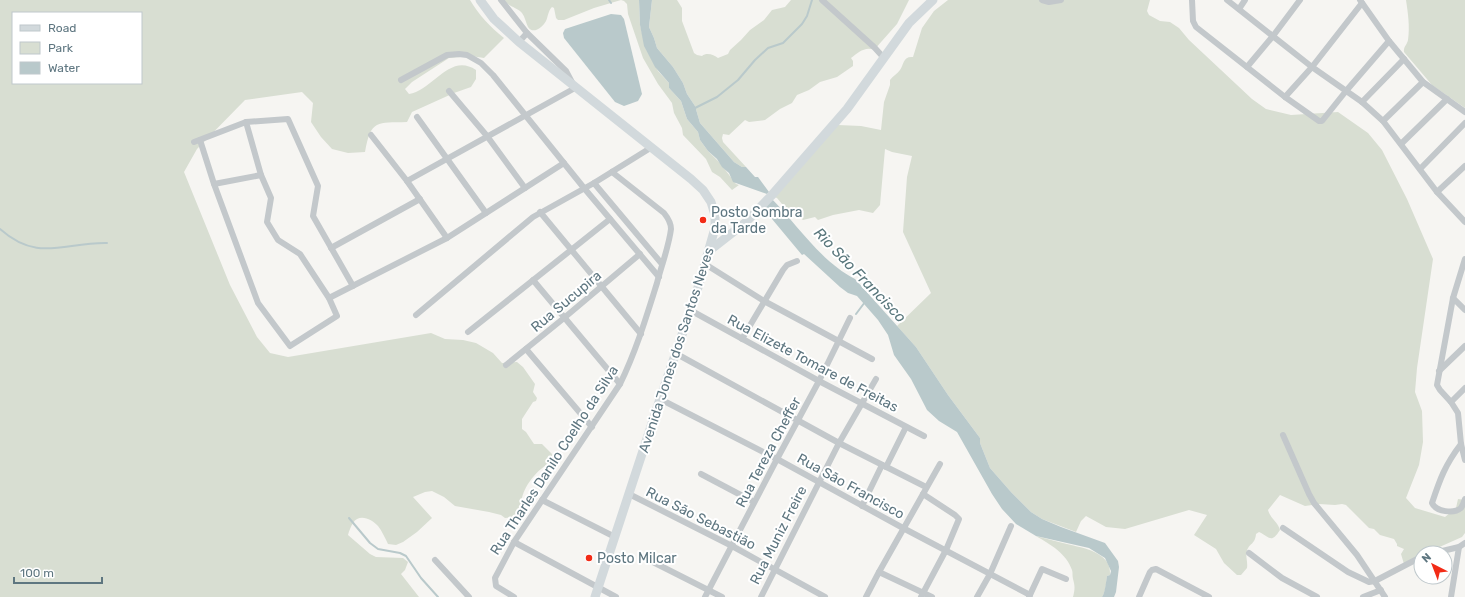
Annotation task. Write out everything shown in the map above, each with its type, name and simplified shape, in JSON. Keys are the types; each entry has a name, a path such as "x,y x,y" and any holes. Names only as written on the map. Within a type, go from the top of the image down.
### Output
{"main road":[{"name":"Avenida Jones dos Santos Neves","path":"480,0 494,19 519,42 575,88 652,147 703,190 711,202 714,215 715,228 705,264 596,592"},
{"path":"709,251 746,222 771,196 847,109 909,23 933,0"}],"street":[{"path":"407,181 575,88 566,71 527,33 501,0"},
{"path":"822,0 874,46 884,58"},
{"path":"1042,0 1049,2 1061,0"},
{"path":"1192,0 1193,21 1196,27 1285,97 1320,121 1389,42"},
{"path":"1227,0 1312,67 1362,102 1383,121 1438,192 1465,222"},
{"path":"1239,9 1245,0"},
{"path":"1246,67 1273,36 1300,0"},
{"path":"1285,97 1312,67 1361,2 1389,42 1423,82 1465,112"},
{"path":"519,42 527,33"},
{"path":"401,80 447,56 459,54 467,55 481,63 658,277"},
{"path":"1362,102 1404,59"},
{"path":"1383,121 1423,82"},
{"path":"450,91 525,188"},
{"path":"1401,144 1446,99"},
{"path":"417,116 486,213"},
{"path":"246,122 261,175 271,198 267,222 278,240 300,254 329,298 337,316 290,346 258,302 197,141 246,122 288,119 318,186 313,216 353,286"},
{"path":"1420,169 1465,123"},
{"path":"371,135 407,181 447,238"},
{"path":"416,316 540,212 594,184 652,147"},
{"path":"329,298 447,238 564,163"},
{"path":"1438,192 1465,166"},
{"name":"Rua Tharles Danilo Coelho da Silva","path":"514,597 496,586 494,578 514,542 620,384 641,334 671,229 668,218 664,213 612,172"},
{"path":"214,184 261,175"},
{"path":"594,184 662,264"},
{"path":"331,248 420,200"},
{"path":"1460,216 1465,211"},
{"path":"540,212 641,334"},
{"path":"468,332 610,219"},
{"name":"Rua Sucupira","path":"506,365 640,254"},
{"path":"1465,258 1453,298 1437,385 1458,413 1461,444 1465,460"},
{"path":"742,339 785,267 797,261"},
{"path":"705,264 764,301 872,359"},
{"path":"533,280 620,384"},
{"path":"1453,298 1464,306"},
{"name":"Rua Elizete Tomare de Freitas","path":"690,310 819,381 924,436"},
{"name":"Rua Tereza Cheffer","path":"706,597 754,502 819,381 850,318"},
{"path":"1439,371 1465,346"},
{"path":"526,349 592,427"},
{"path":"675,353 839,443 926,488"},
{"name":"Rua Muniz Freire","path":"761,597 818,482 861,403 876,379"},
{"path":"1451,402 1465,388"},
{"name":"Rua São Francisco","path":"660,399 777,459 1030,596"},
{"path":"1458,413 1465,410"},
{"path":"862,506 906,427"},
{"path":"1283,435 1314,503 1357,555 1385,597"},
{"path":"1461,444 1449,459 1444,469 1432,503 1438,510 1455,511 1462,507 1465,499"},
{"path":"866,597 878,572 940,464"},
{"path":"701,474 754,502"},
{"name":"Rua São Sebastião","path":"629,494 732,546 817,595 825,597"},
{"path":"922,494 959,519 946,550 922,595"},
{"path":"542,500 615,537"},
{"path":"977,597 990,574 1012,526"},
{"path":"1283,528 1348,572 1369,582 1375,581 1413,561"},
{"path":"514,542 596,592 616,597"},
{"path":"1453,548 1465,543"},
{"path":"1451,597 1459,547"},
{"path":"1249,553 1282,578 1317,597"},
{"path":"641,556 722,597"},
{"path":"435,560 469,597"},
{"path":"1030,596 1042,570 1044,569 1066,578"},
{"path":"1139,597 1150,572 1156,569 1209,597"},
{"path":"878,572 922,595 932,597"},
{"path":"1363,597 1381,590"}],"green space":[{"path":"0,0 470,0 485,20 504,38 484,58 471,56 449,58 412,82 405,89 409,94 418,91 450,69 458,66 467,66 476,70 476,79 471,87 412,112 407,122 389,122 377,125 373,128 370,134 365,152 348,153 332,149 321,137 311,122 313,103 302,92 245,100 197,149 184,172 230,285 257,337 270,353 288,357 431,333 445,339 463,340 476,343 493,353 502,363 517,362 523,367 535,384 533,392 537,398 522,419 522,429 526,432 534,444 542,444 553,455 550,462 532,478 522,496 521,510 523,516 505,518 501,515 489,512 455,506 444,497 432,491 413,497 432,518 417,532 396,545 388,544 379,528 369,519 359,518 353,523 348,535 370,554 376,557 403,558 408,562 405,570 401,574 419,597 0,597"},
{"path":"504,0 621,0 594,8 564,20 558,20 556,18 554,8 552,7 545,23 540,28 532,30 528,27 522,13"},
{"path":"621,0 639,0 640,25 646,49 658,71 669,83 669,88 681,101 687,119 698,132 700,140 736,184 739,185 732,190 720,177 712,172 706,159 683,135 682,128 674,113 672,103 658,84 643,58 628,14 627,4"},
{"path":"652,0 677,0 682,8 682,21 694,53 702,56 710,54 718,58 728,54 730,50 750,30 764,20 772,10 785,7 791,0 909,0 897,24 874,50 865,49 851,58 853,61 853,66 837,77 820,82 809,90 797,95 792,103 780,109 765,120 749,122 745,120 729,135 723,134 723,142 746,167 742,167 734,162 700,123 695,106 687,94 683,83 673,67 657,48 649,27"},
{"path":"948,0 1150,0 1147,11 1149,15 1160,21 1170,22 1179,28 1189,40 1252,99 1266,109 1291,115 1338,112 1368,133 1382,150 1407,199 1433,259 1417,368 1415,392 1422,411 1423,442 1419,465 1406,498 1415,508 1445,517 1456,508 1458,499 1465,500 1465,533 1462,537 1444,545 1413,545 1413,560 1404,564 1401,554 1404,549 1397,546 1394,539 1380,535 1374,529 1369,528 1346,505 1319,504 1305,506 1280,495 1268,510 1280,530 1272,538 1259,532 1256,534 1246,553 1247,568 1241,575 1237,575 1224,563 1216,549 1194,535 1207,515 1189,510 1125,529 1106,527 1086,516 1081,521 1076,532 1042,519 1031,512 990,468 980,443 980,438 948,395 916,347 897,326 931,293 903,232 907,177 912,156 885,149 880,205 873,213 859,210 833,215 818,220 815,217 803,220 782,204 777,198 771,196 838,125 861,126 881,130 884,102 890,85 890,80 900,70 907,58 913,57 922,28 934,11"},
{"path":"1406,0 1465,0 1465,108 1432,85 1404,52 1408,40 1409,30"},
{"path":"1036,536 1095,552 1101,556 1109,567 1110,575 1107,576 1105,590 1102,597 1073,597 1074,586 1072,571 1066,559 1057,550"}],"water":[{"path":"639,0 652,0 649,27 657,48 673,67 683,83 687,94 695,106 700,123 734,162 742,167 746,167 755,177 758,177 769,192 767,194 733,182 729,173 722,167 700,140 698,132 687,119 681,101 669,88 669,83 655,67 644,46 640,25"},
{"path":"611,14 621,15 624,19 642,94 638,101 624,106 615,102 564,38 563,33 565,29"},
{"path":"770,197 820,252 842,271 855,279 916,347 948,395 980,438 980,443 990,468 1011,492 1031,512 1042,519 1105,543 1118,561 1119,567 1114,597 1102,597 1105,590 1107,576 1110,575 1111,571 1105,558 1089,548 1036,536 1016,524 1002,509 957,432 939,421 927,410 911,379 894,355 888,335 878,320 857,296 848,293 804,254 802,255 762,207"}],"waterway":[{"path":"693,109 717,97 738,80 755,60 768,48 783,43 802,24 807,16 812,0"},
{"path":"0,229 14,239 27,245 39,248 107,243"},
{"name":"Rio São Francisco","path":"856,314 865,302"},
{"path":"349,518 370,543 378,549 400,553 406,556 421,578 438,597"}],"place":[{"name":"Posto Sombra da Tarde","path":"703,220"},
{"name":"Posto Milcar","path":"589,558"}]}
